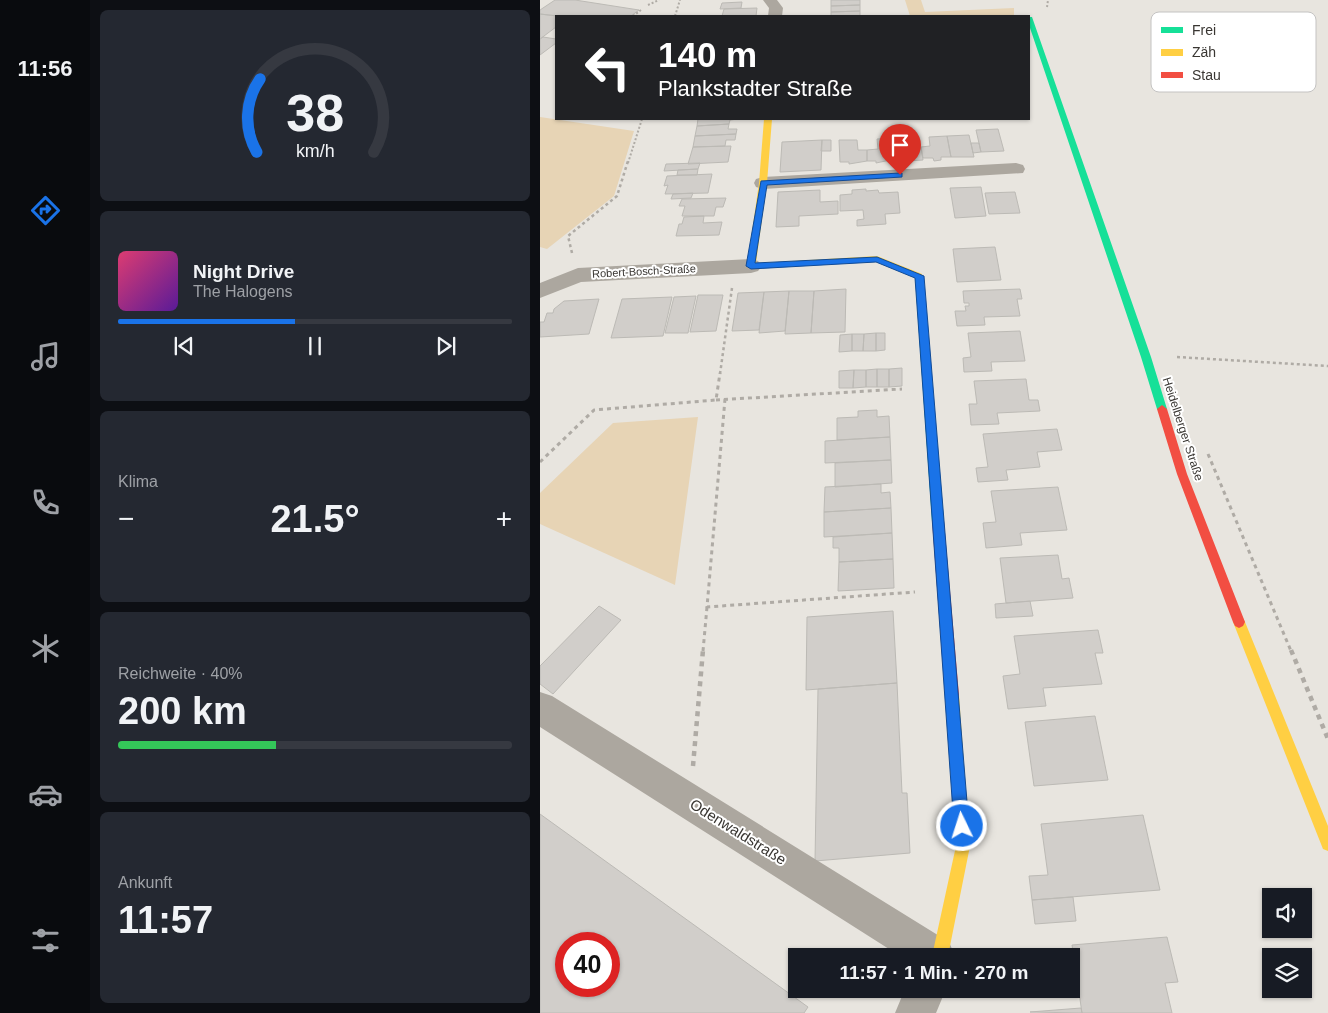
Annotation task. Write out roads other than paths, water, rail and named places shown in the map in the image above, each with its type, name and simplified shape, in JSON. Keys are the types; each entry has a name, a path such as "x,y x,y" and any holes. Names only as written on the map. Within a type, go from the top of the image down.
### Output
{"street":[{"path":"770,0 776,8 775,15"},
{"name":"Heidelberger Straße","path":"1030,20 1146,357 1182,474 1281,730 1328,844"},
{"path":"768,120 763,183 743,266 877,259 920,276 963,846 942,948"},
{"path":"763,183 1016,169"},
{"name":"Robert-Bosch-Straße","path":"540,291 578,275 743,266"},
{"name":"Odenwaldstraße","path":"540,708 922,948"},
{"path":"915,1013 922,998"}]}
